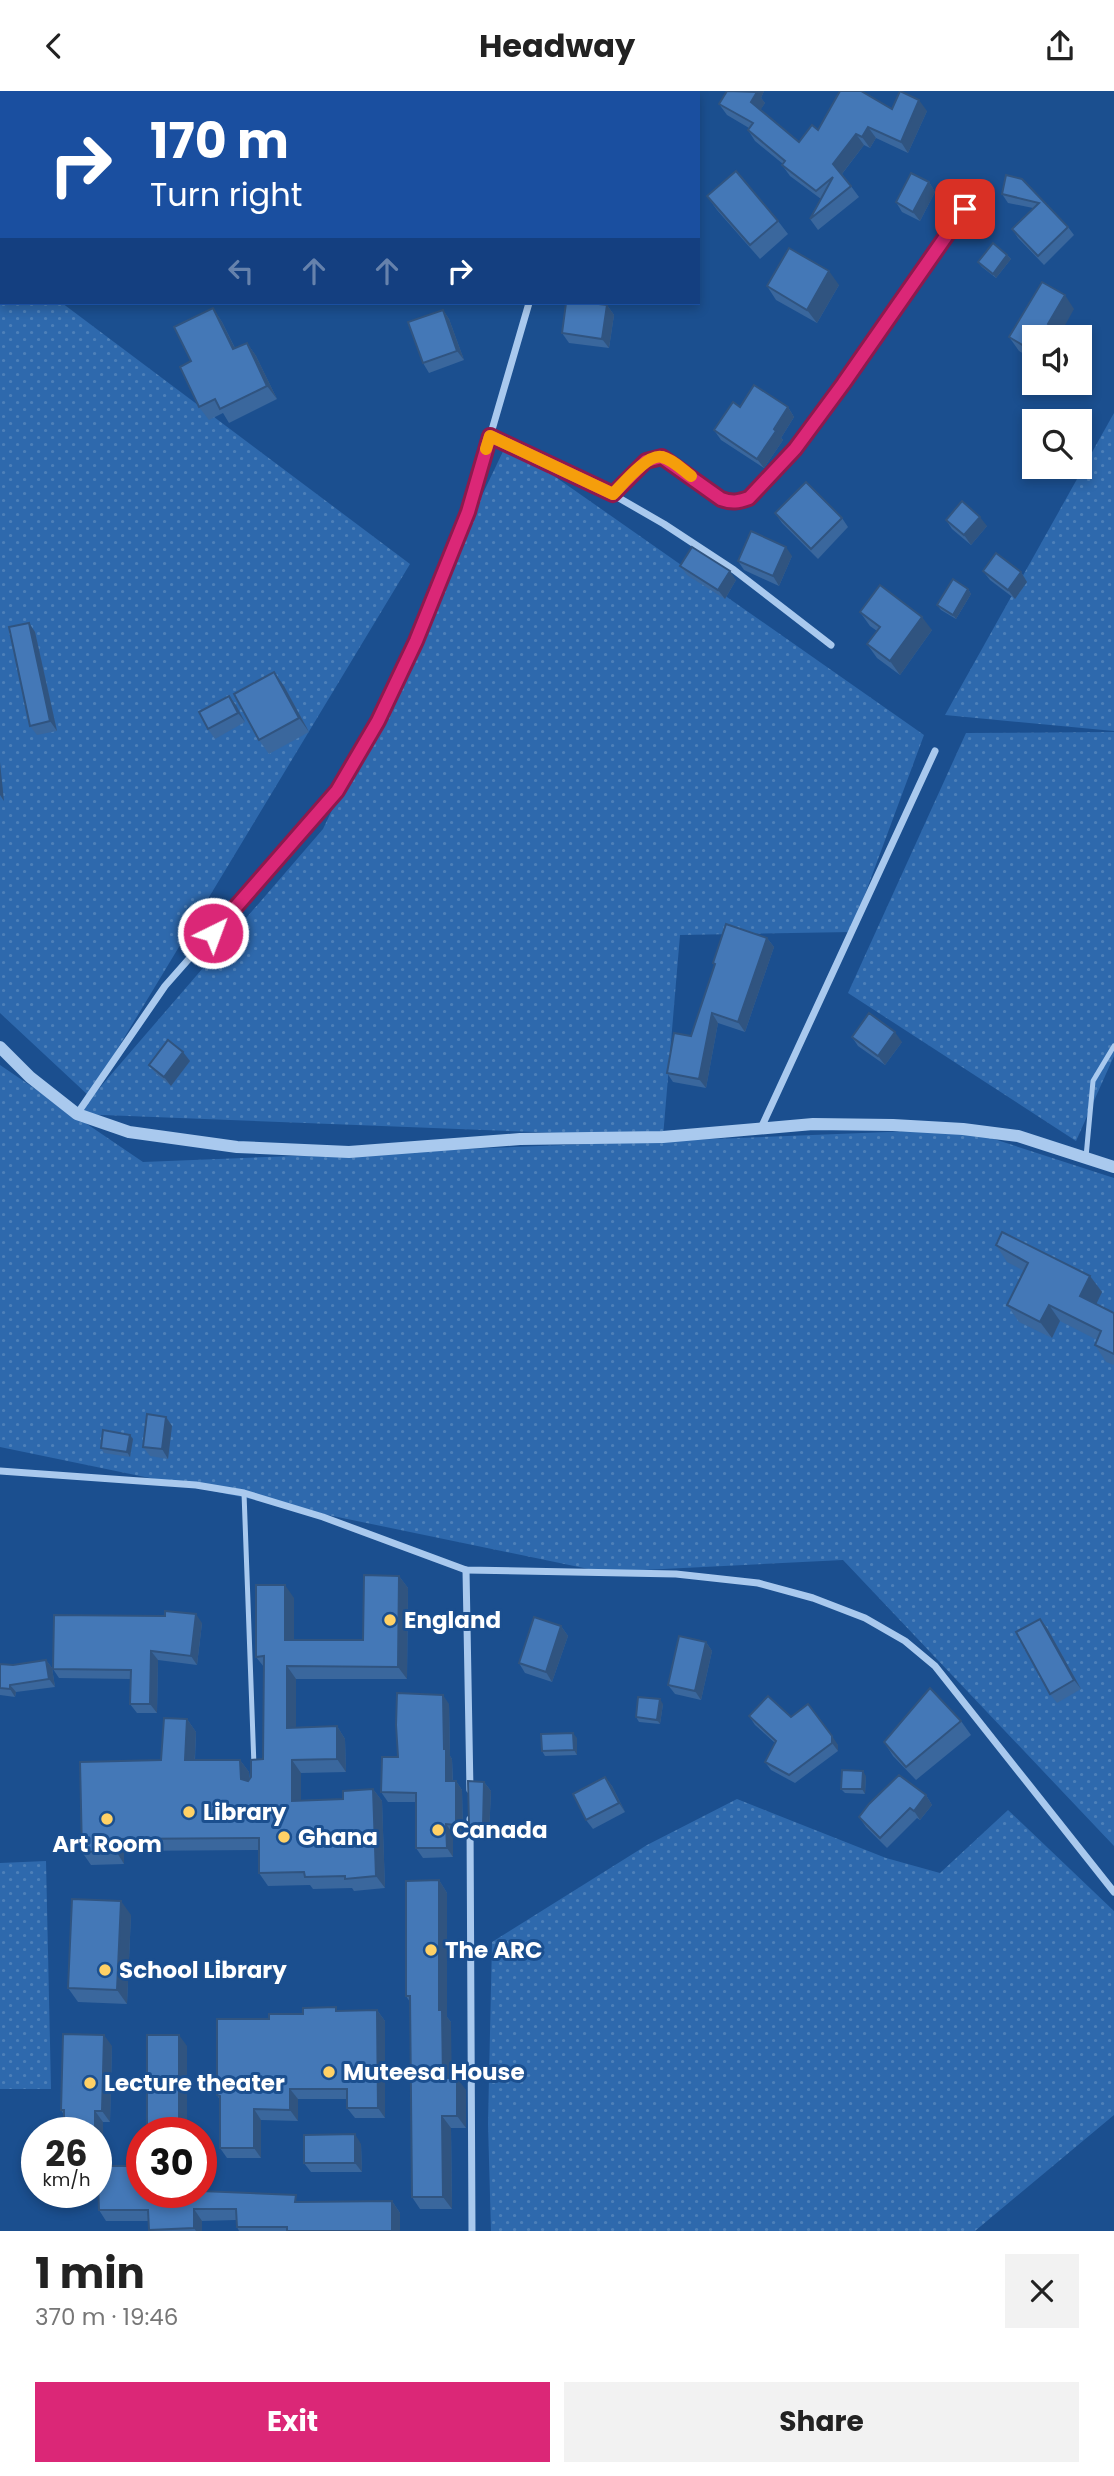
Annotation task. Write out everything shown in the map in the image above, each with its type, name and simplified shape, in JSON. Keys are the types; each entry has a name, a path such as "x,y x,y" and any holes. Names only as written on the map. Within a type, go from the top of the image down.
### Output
{"street":[{"path":"613,494 646,461 662,457 721,499 740,502 749,498 795,449 981,188"},
{"path":"77,1114 165,986 337,791 378,721 416,641 468,512 527,305"},
{"path":"490,436 613,494 734,570 831,645"},
{"path":"760,1129 935,751"},
{"path":"0,1047 30,1077 77,1114 129,1132 237,1147 349,1152 520,1139 663,1137 826,1124 963,1129 1018,1136 1114,1167"},
{"path":"0,1471 196,1485 244,1493 323,1517 466,1570 676,1574 758,1583 813,1598 865,1618 905,1641 935,1666 1114,1892"},
{"path":"466,1570 472,2080 471,2231"}],"lane":[{"path":"1086,1157 1093,1081 1114,1045"},
{"path":"244,1493 255,1775"}],"shaded area":[{"path":"0,305 65,305 410,564 89,1096 0,1013"},
{"path":"1114,413 1114,731 945,715 1077,479 1092,479 1092,452"},
{"path":"507,443 924,735 851,932 680,935 663,1137 77,1114 323,829"},
{"path":"1114,732 1114,1056 1076,1141 848,993 966,733"},
{"path":"0,1065 143,1162 963,1129 1114,1178 1114,1846 843,1560 603,1572 0,1447"},
{"path":"737,1799 886,1858 940,1873 1008,1810 1114,1911 1114,2115 975,2231 491,2231 488,2124 492,1942 647,1845"},
{"path":"46,1861 51,2089 0,2089 0,1863"}],"building":[{"path":"727,91 757,92 751,102 799,142 812,125 818,130 840,91 861,91 892,109 900,91 919,100 901,142 868,127 862,137 856,134 833,164 851,186 810,219 833,177 816,191 782,165 785,161 748,130 753,123 719,104"},
{"path":"736,171 778,221 750,245 707,196"},
{"path":"911,173 929,182 913,212 896,202"},
{"path":"1006,175 1022,179 1068,227 1038,256 1012,229 1039,203 1002,194"},
{"path":"993,243 1007,255 993,274 978,262"},
{"path":"789,248 829,271 807,310 767,286"},
{"path":"1042,282 1065,295 1050,325 1022,325 1022,345 1009,337"},
{"path":"566,305 607,305 602,339 562,333"},
{"path":"213,308 233,349 247,343 267,386 220,409 215,399 199,407 180,367 191,361 174,327"},
{"path":"443,310 457,351 423,363 408,322"},
{"path":"754,385 788,407 757,459 714,430 733,402 740,407"},
{"path":"806,482 842,518 811,549 775,513"},
{"path":"962,501 980,517 964,535 946,520"},
{"path":"751,531 786,547 773,576 738,561"},
{"path":"692,547 730,571 718,590 680,566"},
{"path":"996,553 1021,572 1008,590 983,571"},
{"path":"953,579 968,589 953,615 937,605"},
{"path":"880,585 922,617 890,661 867,644 880,627 860,612"},
{"path":"29,623 50,721 30,726 9,627"},
{"path":"274,672 299,718 259,740 234,694"},
{"path":"229,696 238,713 208,729 199,712"},
{"path":"726,924 767,938 738,1022 712,1013 699,1079 667,1073 674,1033 691,1036"},
{"path":"869,1013 895,1032 878,1056 852,1037"},
{"path":"168,1040 183,1052 164,1077 149,1065"},
{"path":"1002,1232 1090,1276 1080,1296 1114,1313 1114,1354 1095,1345 1101,1331 1049,1305 1040,1322 1007,1305 1028,1263 996,1245"},
{"path":"147,1414 166,1417 162,1449 143,1447"},
{"path":"103,1430 130,1435 127,1452 101,1448"},
{"path":"364,1575 399,1576 398,1667 287,1666 287,1728 337,1726 337,1759 292,1760 292,1801 343,1799 343,1791 373,1789 376,1876 345,1879 345,1876 305,1877 304,1872 259,1873 259,1838 115,1839 116,1851 82,1852 80,1762 161,1760 164,1718 187,1719 185,1760 240,1760 241,1779 248,1781 251,1777 251,1760 263,1759 264,1656 256,1657 256,1585 285,1585 285,1640 363,1640"},
{"path":"165,1611 196,1614 191,1656 151,1651 150,1704 130,1704 131,1670 53,1669 54,1615 165,1616"},
{"path":"534,1617 561,1626 546,1672 519,1663"},
{"path":"1040,1619 1074,1680 1050,1694 1016,1632"},
{"path":"679,1636 706,1642 695,1691 668,1685"},
{"path":"46,1660 49,1679 10,1685 10,1689 0,1688 0,1664 13,1665"},
{"path":"930,1688 961,1721 906,1767 884,1742"},
{"path":"397,1693 443,1695 446,1781 456,1781 456,1825 446,1824 447,1848 416,1848 416,1793 381,1792 382,1757 398,1757"},
{"path":"768,1696 791,1717 808,1704 832,1736 832,1743 789,1775 765,1762 776,1741 749,1716"},
{"path":"638,1697 660,1699 657,1720 636,1717"},
{"path":"573,1733 574,1750 542,1751 541,1734"},
{"path":"842,1770 863,1771 862,1789 841,1789"},
{"path":"899,1775 926,1795 914,1811 910,1808 880,1838 859,1817"},
{"path":"605,1777 619,1803 586,1820 573,1794"},
{"path":"468,1781 484,1782 483,1826 469,1825"},
{"path":"439,1880 439,2010 442,2010 443,2078 457,2078 457,2116 442,2116 443,2197 412,2197 410,1996 406,1996 406,1881"},
{"path":"72,1899 121,1901 117,1990 68,1988"},
{"path":"336,2007 336,2011 377,2010 378,2108 347,2108 347,2089 290,2089 290,2110 254,2109 254,2148 220,2148 217,2019 269,2019 269,2014 303,2014 303,2008"},
{"name":"Lecture theater","path":"63,2034 104,2035 102,2111 95,2111 95,2117 64,2117 64,2110 61,2110"},
{"path":"147,2035 179,2035 179,2117 147,2117"},
{"path":"355,2134 355,2163 304,2163 304,2135"},
{"path":"112,2166 126,2166 126,2208 217,2208 217,2192 296,2195 295,2202 392,2201 392,2231 287,2231 287,2227 237,2227 236,2209 194,2209 194,2228 149,2230 148,2210 99,2210 112,2208"}],"slow traffic":[{"path":"486,449 490,436 613,494 646,461 656,457 662,457 691,476"}],"place":[{"name":"England","path":"390,1620"},
{"name":"Library","path":"189,1812"},
{"name":"Art Room","path":"107,1819"},
{"name":"Canada","path":"438,1830"},
{"name":"Ghana","path":"284,1837"},
{"name":"The ARC","path":"431,1950"},
{"name":"School Library","path":"105,1970"},
{"name":"Muteesa House","path":"329,2072"},
{"name":"Lecture theater","path":"90,2083"}],"route":[{"path":"213,933 337,791 378,721 416,641 468,512 490,436 613,494 646,461 662,457 721,499 740,502 749,498 795,449 965,209"}]}
